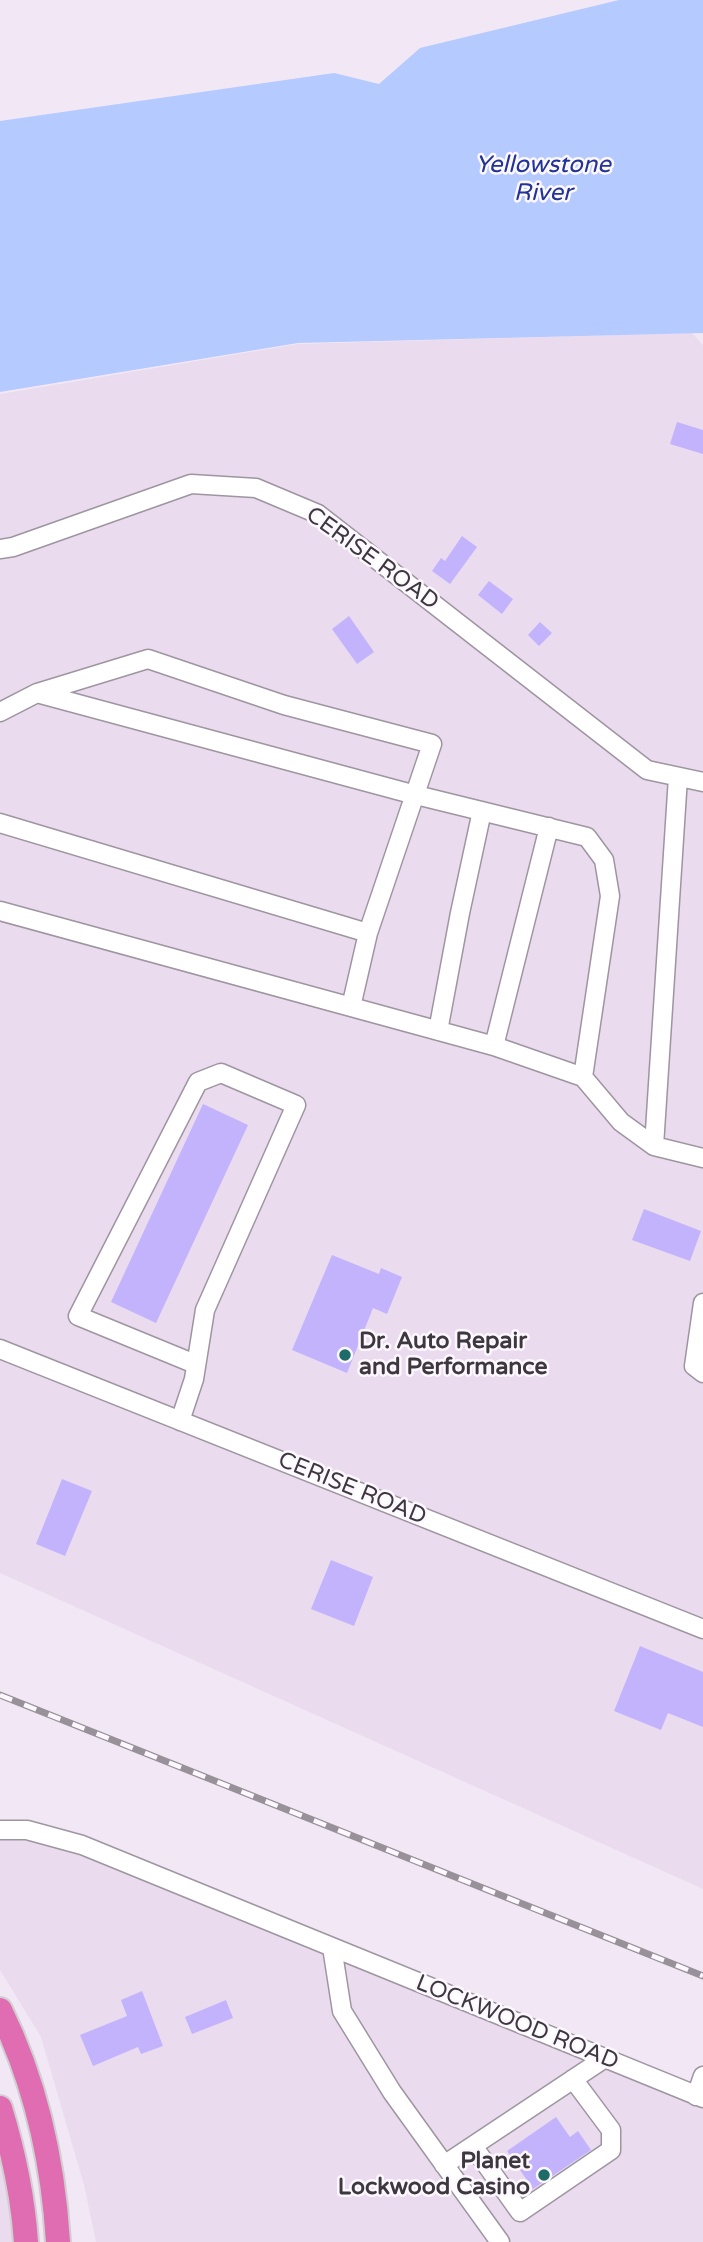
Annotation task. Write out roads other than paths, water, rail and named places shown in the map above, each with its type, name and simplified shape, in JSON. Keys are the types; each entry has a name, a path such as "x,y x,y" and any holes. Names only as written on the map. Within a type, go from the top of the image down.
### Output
{"highway":[{"path":"0,2010 19,2049 43,2129 56,2210 58,2242"},
{"path":"0,2108 9,2138 24,2215 26,2242"}],"street":[{"name":"CERISE ROAD","path":"0,549 13,547 191,484 256,488 318,514 647,770 703,782"},
{"path":"0,712 37,693 148,659 284,705 432,744 368,933 351,1007"},
{"path":"37,693 413,794 587,837 604,860 610,896 583,1077"},
{"path":"654,1146 678,777"},
{"path":"438,1031 482,811"},
{"path":"0,823 368,933"},
{"path":"494,1046 549,827"},
{"path":"0,911 494,1046 583,1077 621,1122 654,1146 703,1158"},
{"path":"180,1421 194,1379 205,1310 296,1105 221,1073 198,1083 78,1316 195,1364"},
{"path":"703,1303 694,1366 703,1373"},
{"name":"CERISE ROAD","path":"0,1349 703,1629"},
{"name":"LOCKWOOD ROAD","path":"0,1830 27,1830 82,1845 700,2097"},
{"path":"332,1947 342,2011 391,2092 500,2242"},
{"path":"444,2165 605,2058"},
{"path":"700,2097 703,2076"},
{"path":"472,2146 520,2212 611,2150 611,2130 573,2079"}],"water":[{"name":"Yellowstone River","path":"619,0 703,0 703,333 298,343 0,392 0,121 334,73 379,84 420,48"}],"railway":[{"path":"0,1695 703,1976"}],"place":[{"name":"Dr. Auto Repair and Performance","path":"345,1355"},
{"name":"Planet Lockwood Casino","path":"544,2175"}]}
